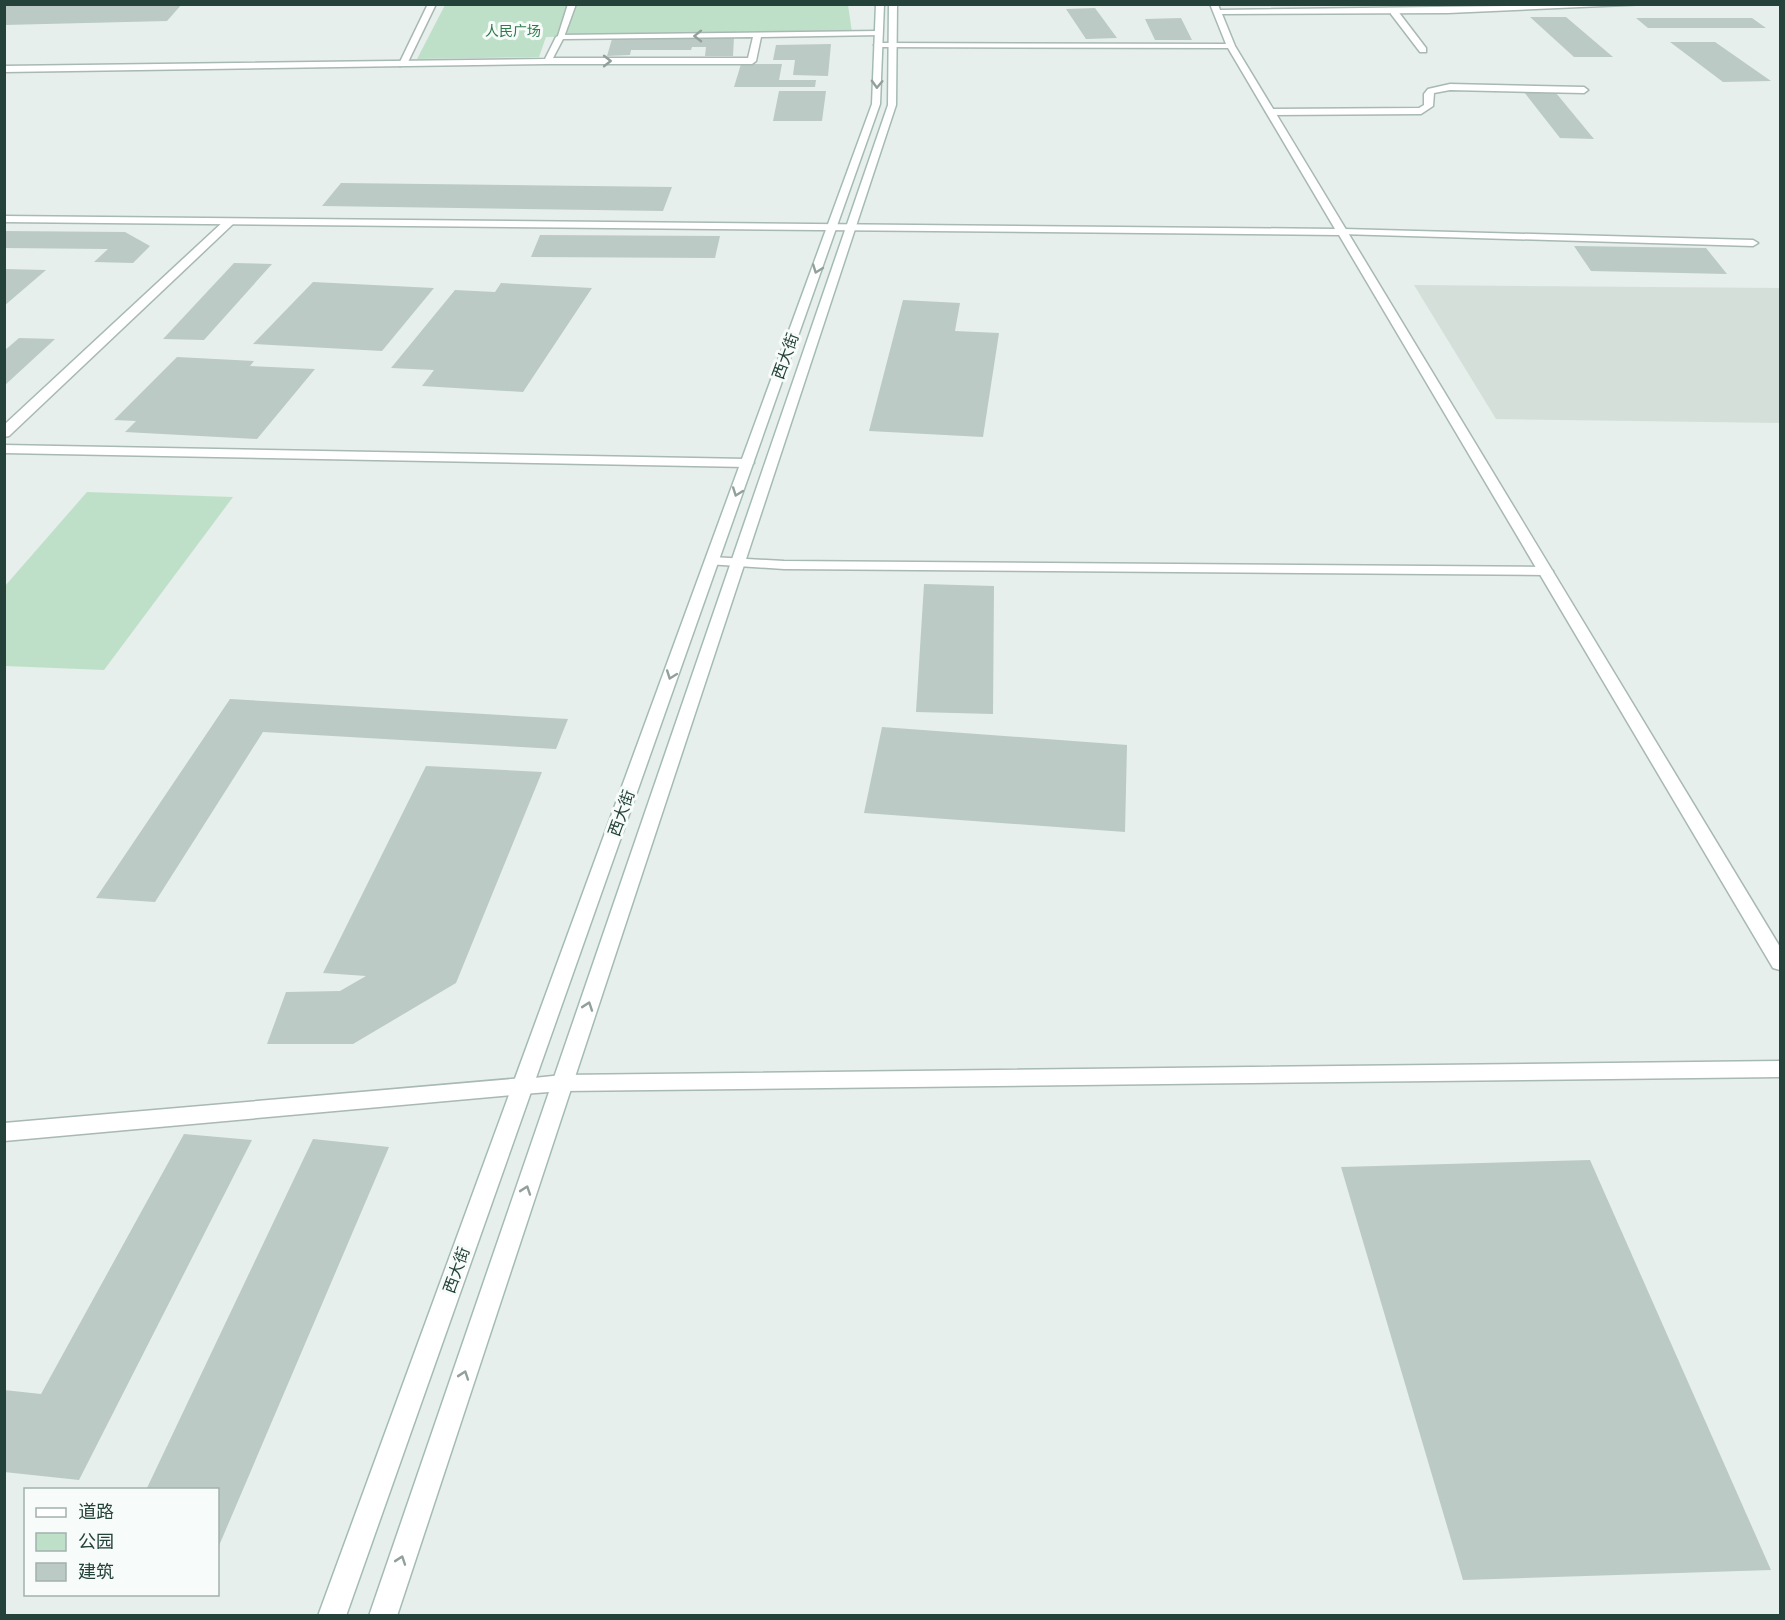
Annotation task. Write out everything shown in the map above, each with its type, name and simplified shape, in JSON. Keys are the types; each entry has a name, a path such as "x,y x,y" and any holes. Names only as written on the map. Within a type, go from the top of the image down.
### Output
{"street":[{"path":"404,64 432,4"},
{"path":"548,61 572,4"},
{"name":"西大街","path":"383,1616 892,105 880,4"},
{"name":"西大街","path":"332,1616 876,105 883,41 893,4"},
{"path":"1645,4 1394,12 1216,8 1231,46 1780,963"},
{"path":"1394,12 1423,50"},
{"path":"4,69 548,61 752,61 757,35"},
{"path":"560,37 757,35 883,41 1231,46"},
{"path":"1271,112 1421,111 1430,106 1428,94 1431,91 1450,87 1584,90"},
{"path":"4,219 1344,232 1753,243"},
{"path":"4,433 229,222"},
{"path":"4,449 747,463"},
{"path":"712,561 784,565 1546,571"},
{"path":"4,1132 562,1083 1780,1069"}],"shaded area":[{"path":"1414,285 1780,288 1780,423 1496,419"}],"green space":[{"name":"人民广场","path":"445,5 848,5 852,32 546,37 539,57 417,59"},
{"path":"87,492 233,497 104,670 5,666 5,586"}],"building":[{"path":"4,4 182,4 167,21 4,25"},
{"path":"1095,8 1117,38 1086,39 1066,9"},
{"path":"1530,17 1566,17 1613,57 1574,57"},
{"path":"1181,18 1192,40 1155,40 1145,19"},
{"path":"1636,18 1752,18 1766,28 1648,28"},
{"path":"734,37 733,56 705,56 706,47 692,47 691,50 631,50 630,55 607,56 612,39"},
{"path":"1670,42 1715,42 1771,81 1723,82"},
{"path":"831,44 828,76 793,75 795,60 773,60 776,45"},
{"path":"741,64 782,64 779,80 816,80 815,87 734,87"},
{"path":"779,91 826,91 822,121 773,121"},
{"path":"1524,92 1556,93 1594,139 1560,138"},
{"path":"341,183 672,187 663,211 322,206"},
{"path":"4,231 125,232 150,246 133,263 94,262 108,249 4,248"},
{"path":"540,235 720,236 715,258 531,257"},
{"path":"1574,246 1706,248 1727,274 1591,271"},
{"path":"234,263 272,264 204,340 163,339"},
{"path":"4,269 46,270 4,306"},
{"path":"313,282 434,288 382,351 253,344"},
{"path":"501,283 592,288 523,392 422,386 434,370 391,368 455,290 495,292"},
{"path":"903,300 960,303 955,331 999,333 983,437 869,431"},
{"path":"19,338 55,339 4,386 4,351"},
{"path":"177,357 254,361 250,366 315,369 257,439 125,432 136,421 114,420"},
{"path":"924,584 994,586 993,714 916,712"},
{"path":"230,699 568,719 556,749 263,732 155,902 96,898"},
{"path":"882,727 1127,745 1125,832 864,813"},
{"path":"426,766 542,772 456,983 353,1044 267,1044 286,992 340,991 366,976 323,973"},
{"path":"184,1134 252,1140 79,1480 4,1472 4,1390 41,1394"},
{"path":"313,1139 389,1147 219,1546 219,1488 147,1488"},
{"path":"1590,1160 1771,1570 1463,1580 1341,1167"}]}
